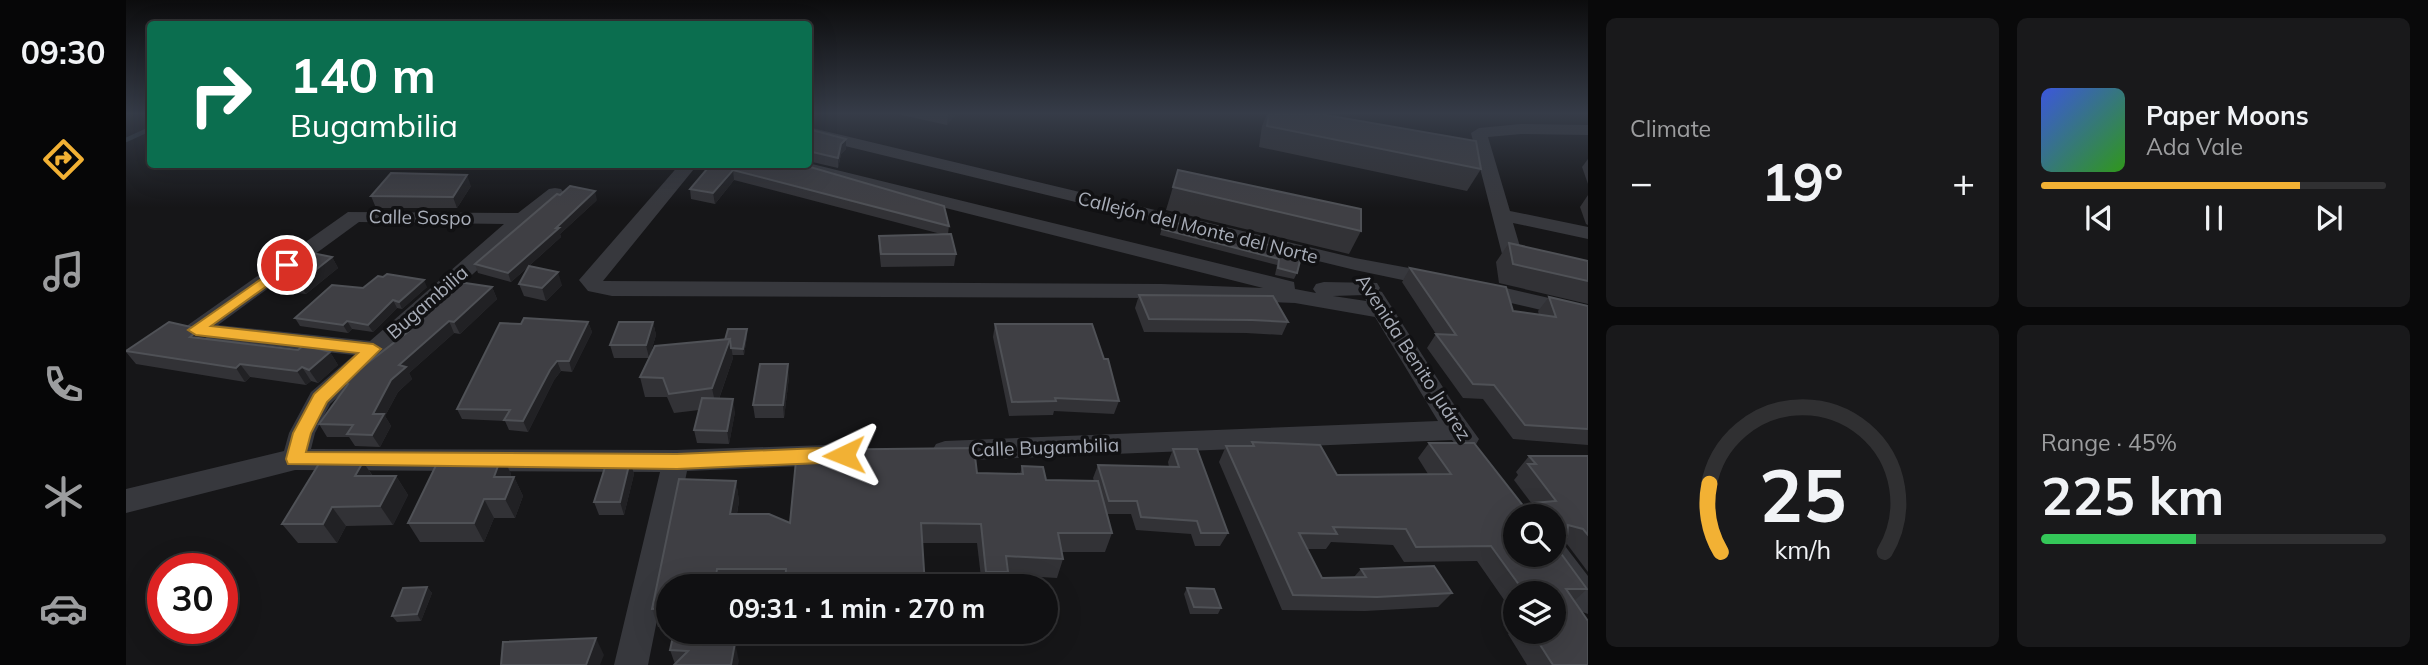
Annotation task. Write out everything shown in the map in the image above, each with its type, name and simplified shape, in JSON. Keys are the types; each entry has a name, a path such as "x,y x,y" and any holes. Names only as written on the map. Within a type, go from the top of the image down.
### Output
{"street":[{"name":"Callejón del Monte del Norte","path":"862,145 1355,264 1521,297 1588,314"},
{"path":"1482,145 1512,254 1588,275"},
{"path":"687,168 590,279 596,286 612,289 1198,293 1295,293 1369,288"},
{"path":"809,168 1194,262 1295,293 1382,311"},
{"name":"Bugambilia","path":"295,459 302,433 320,398 522,219 555,193"},
{"path":"1502,215 1588,233"},
{"name":"Calle Sospo","path":"373,349 196,330 355,216 522,219"},
{"path":"1194,262 1198,293"},
{"name":"Avenida Benito Juárez","path":"1355,264 1382,311 1484,463"},
{"name":"Calle Bugambilia","path":"914,452 1460,430"},
{"path":"126,501 295,459 677,461 858,454"},
{"path":"631,665 677,461"},
{"path":"1562,567 1588,600"}],"building":[{"path":"812,145 841,145 838,158 812,152"},
{"path":"1362,145 1477,145 1481,169"},
{"path":"812,168 944,206 949,226 733,170 713,193 690,189 707,169"},
{"path":"1178,170 1361,209 1361,231 1173,187"},
{"path":"391,173 467,175 453,197 371,196"},
{"path":"570,186 595,191 556,228 559,228 508,273 475,264 557,194 560,195"},
{"path":"1164,220 1302,253 1297,273 1278,268 1279,259 1162,229"},
{"path":"951,234 956,254 881,254 879,236"},
{"path":"1509,243 1588,261 1588,281 1513,264"},
{"path":"302,251 332,257 299,283 263,279"},
{"path":"529,266 558,272 542,288 519,284"},
{"path":"1410,268 1506,287 1513,311 1556,317 1549,297 1588,306 1588,429 1525,425 1494,385 1473,384 1436,334 1456,335"},
{"path":"387,274 424,280 399,302 393,300 368,325 347,321 343,325 295,318 332,285 363,288 378,276"},
{"path":"452,281 492,287 454,322 449,321 399,365 406,367 391,380 373,414 384,414 372,435 347,434 353,425 319,424 348,384 343,382 409,331 403,329 430,306 425,304"},
{"path":"1139,295 1273,296 1288,322 1149,319"},
{"path":"524,318 588,322 569,361 557,361 550,370 523,421 504,420 510,410 457,409 500,323 521,324"},
{"path":"169,322 200,329 190,337 298,350 304,345 330,352 309,370 302,367 297,371 240,364 236,368 126,351"},
{"path":"619,322 653,322 646,345 610,345"},
{"path":"995,324 1092,324 1104,359 1108,359 1119,401 1055,398 1056,401 1012,402"},
{"path":"728,329 747,329 743,349 731,348 730,339 725,340"},
{"path":"730,339 712,388 669,394 663,378 640,377 655,346"},
{"path":"760,364 788,364 783,405 753,405"},
{"path":"702,398 733,399 727,431 694,430"},
{"path":"1252,442 1320,445 1337,475 1451,474 1429,443 1474,443 1522,504 1503,504 1503,563 1491,546 1416,547 1406,529 1333,527 1337,534 1299,533 1322,578 1366,577 1361,569 1434,566 1452,593 1377,597 1293,595 1226,446 1254,446"},
{"path":"974,448 977,473 1023,474 1022,466 1043,467 1046,480 1098,481 1112,533 1058,533 1063,559 1006,556 1008,572 986,572 981,524 921,523 924,574 786,574 786,569 717,569 716,574 659,574 679,479 736,481 730,514 769,514 790,523 797,450"},
{"path":"1173,449 1197,449 1228,533 1201,533 1197,521 1141,517 1137,501 1109,501 1098,465 1179,467"},
{"path":"441,455 502,455 494,477 514,477 505,499 484,499 474,523 408,523"},
{"path":"1529,456 1588,456 1588,535 1583,529 1568,525 1567,537 1566,504 1532,504 1556,501 1528,464 1536,464"},
{"path":"607,461 630,461 620,502 594,502"},
{"path":"320,462 363,462 355,476 396,476 380,506 332,507 323,524 282,524"},
{"path":"1566,560 1587,589 1566,589 1566,581 1516,581 1506,567 1566,567"},
{"path":"427,587 417,614 392,616 403,588"},
{"path":"1187,588 1214,589 1221,608 1194,607"},
{"path":"1566,589 1588,621 1588,665 1553,665 1540,644 1566,644"},
{"path":"656,590 656,609 652,609"},
{"path":"596,638 586,665 501,665 503,642"},
{"path":"671,644 735,644 731,665 674,665 688,651 670,650"}],"route":[{"path":"287,265 196,330 373,349 320,398 302,433 295,459 677,461 844,455"}]}
